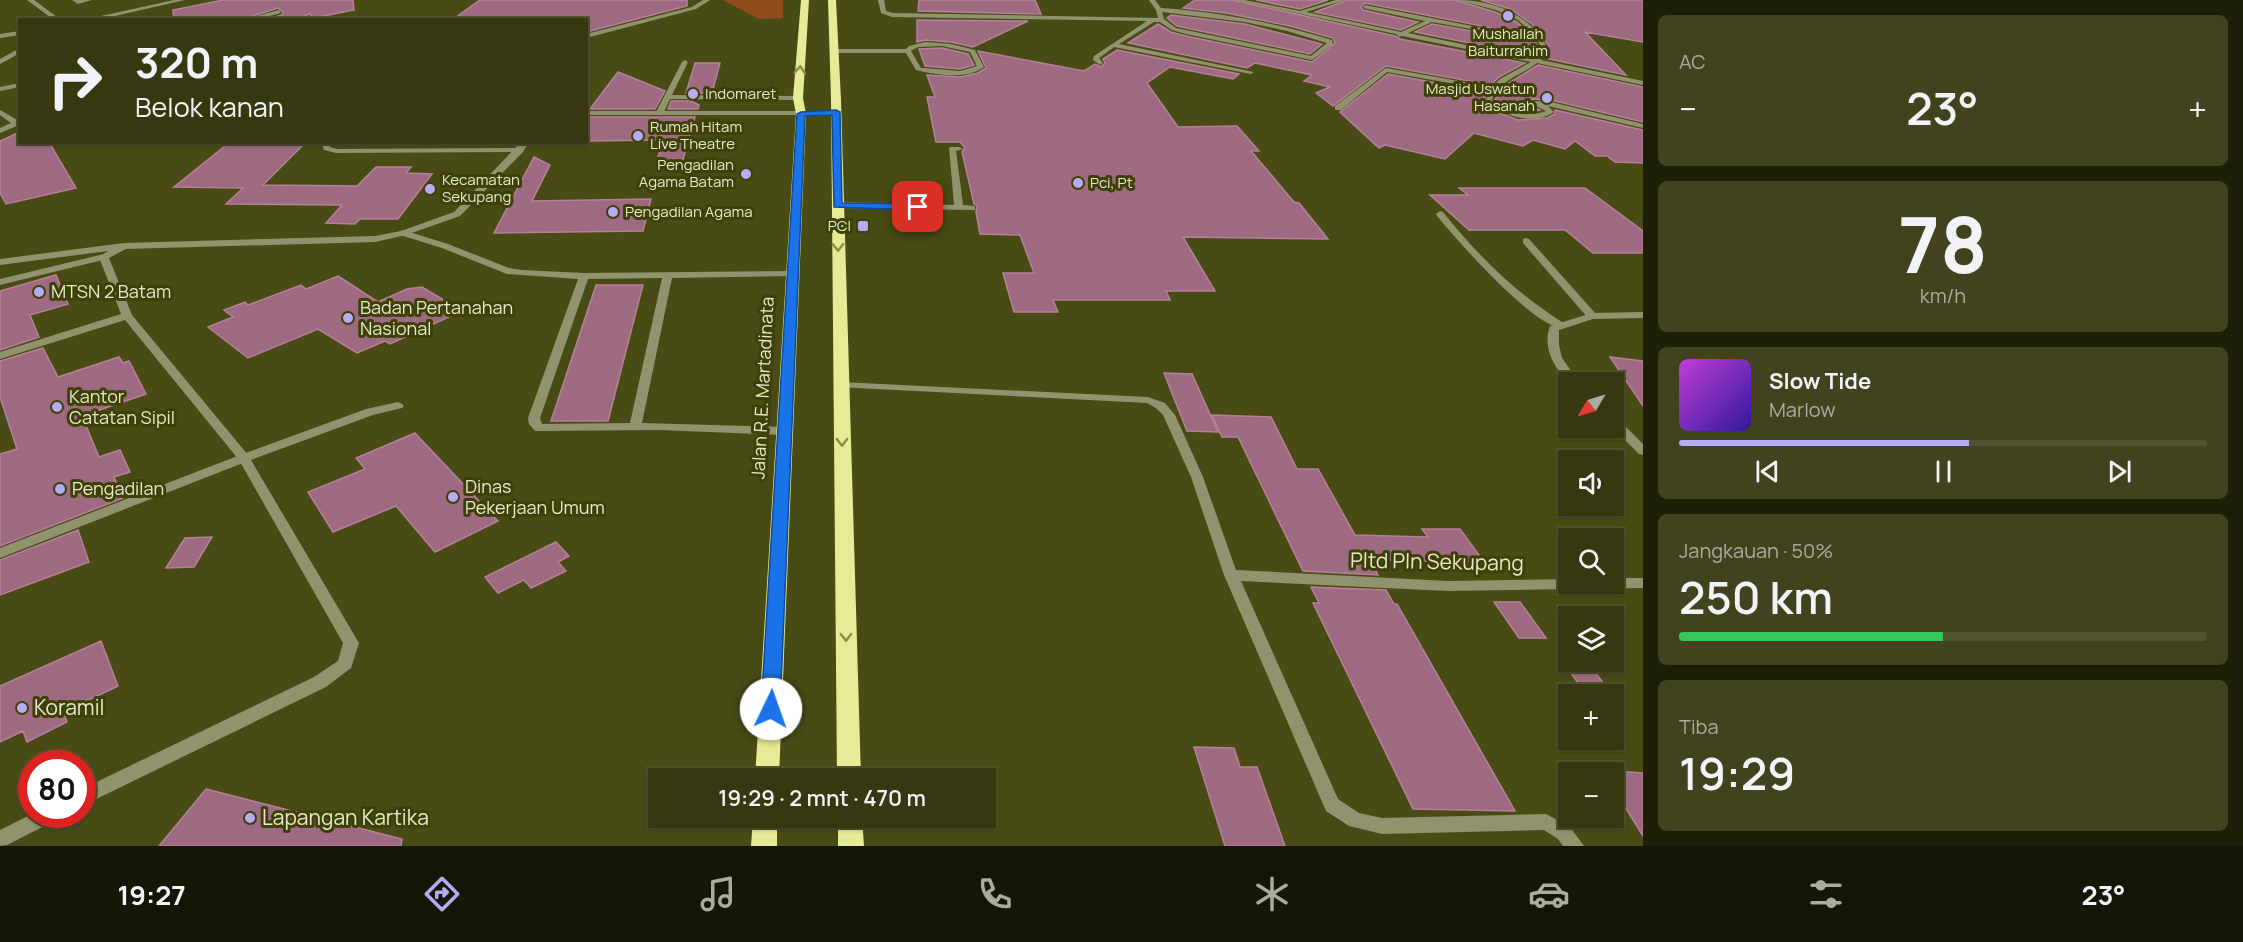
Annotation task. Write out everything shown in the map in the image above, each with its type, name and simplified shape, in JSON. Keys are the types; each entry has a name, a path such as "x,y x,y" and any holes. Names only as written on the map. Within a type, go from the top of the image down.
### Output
{"highway":[{"name":"Jalan R.E. Martadinata","path":"768,768 805,0"},
{"path":"832,0 849,768"},
{"path":"764,846 765,828"},
{"path":"850,828 851,846"}],"street":[{"path":"30,0 55,18"},
{"path":"75,0 89,0"},
{"path":"96,18 182,0"},
{"path":"588,35 694,8 707,0"},
{"path":"881,0 883,12 892,15 1157,19 1174,29 1312,58 1330,44 1330,41 1204,13 1159,9 1152,0"},
{"path":"1237,0 1399,35 1538,60 1643,83"},
{"path":"1300,13 1342,0"},
{"path":"1460,0 1521,17 1540,36 1544,47 1538,60 1511,74 1494,89 1488,96 1489,103 1512,112 1546,115 1550,110 1537,104 1544,103 1643,126"},
{"path":"1365,7 1492,32"},
{"path":"1100,63 1096,57 1157,19 1159,9"},
{"path":"253,18 279,12"},
{"path":"1399,35 1431,20"},
{"path":"0,36 18,33"},
{"path":"834,51 908,51 911,47 919,45 968,49 974,51 981,67 967,72 926,72 918,69 908,51"},
{"path":"1113,45 1251,72"},
{"path":"0,62 18,51"},
{"path":"660,112 685,62"},
{"path":"1338,108 1386,70 1494,89"},
{"path":"0,88 18,85"},
{"path":"669,97 800,106 836,112"},
{"path":"588,112 660,112 800,106"},
{"path":"0,111 16,123 0,131"},
{"path":"326,144 327,148 336,151 522,146"},
{"path":"0,261 124,246 375,239 403,233 457,214 522,146"},
{"path":"959,149 952,149 959,208"},
{"path":"956,180 966,180"},
{"path":"837,205 972,208"},
{"path":"1440,214 1461,241 1525,302 1560,326"},
{"path":"403,233 507,271 584,276 793,273"},
{"path":"1526,241 1592,316"},
{"path":"0,282 104,257 124,246"},
{"path":"96,791 320,682 345,664 351,643 244,458 128,315 104,257"},
{"path":"635,427 668,274"},
{"path":"584,276 534,418 539,428 635,427 785,431"},
{"path":"0,356 128,315"},
{"path":"1564,372 1553,349 1554,328 1592,316 1643,315"},
{"path":"841,385 1148,400 1158,403 1169,415 1197,477 1231,575 1332,805 1355,820 1382,826 1546,822 1564,833 1575,846"},
{"path":"0,553 244,458 370,412 398,406"},
{"path":"1624,432 1643,451"},
{"name":"Pltd Pln Sekupang","path":"1231,575 1448,586 1643,583"},
{"path":"0,839 22,828"}],"shaded area":[{"path":"723,0 783,0 783,18 759,19"}],"building":[{"path":"223,0 353,0 354,10 314,18 309,14 300,18 272,18 282,15 283,12 278,8 246,18 174,18 173,10"},
{"path":"480,0 687,0 687,6 588,31 588,18 455,18"},
{"path":"919,0 1035,0 1041,14 918,11"},
{"path":"1195,0 1232,0 1400,39 1525,63 1499,77 1491,85 1386,66 1333,106 1316,93 1330,87 1304,81 1312,75 1255,63 1247,68 1128,43 1158,24 1171,32 1186,36 1312,62 1335,43 1333,38 1290,26 1226,13 1183,8"},
{"path":"1256,0 1328,0 1300,9"},
{"path":"1347,0 1455,0 1495,12 1517,22 1533,37 1538,47 1533,56 1415,32 1432,24 1494,35 1496,33 1492,28 1365,3 1361,7 1363,10 1418,22 1401,30 1315,12"},
{"path":"1481,0 1643,0 1643,42 1585,32 1626,75 1544,58 1549,46 1532,24 1510,9"},
{"path":"1171,15 1245,24 1322,44 1310,54 1177,26 1167,18"},
{"path":"917,20 1028,21 973,47 951,42 925,40 917,42"},
{"path":"942,48 968,54 974,65 960,69 925,66 919,49"},
{"path":"1117,50 1239,74 1233,79 1170,67 1147,83 1178,127 1237,126 1259,151 1251,151 1294,202 1299,203 1328,239 1183,237 1215,291 1166,291 1170,300 1053,300 1058,312 1014,312 1003,273 1034,273 1020,235 980,234 977,206 974,204 962,152 965,148 960,142 936,142 927,97 935,97 927,75 960,77 978,73 986,68 978,51 1084,71 1095,64 1101,67 1105,63 1103,59"},
{"path":"695,63 720,63 712,93 686,93"},
{"path":"1538,65 1643,87 1643,122 1551,100 1532,99 1533,107 1540,110 1532,112 1511,108 1495,99 1507,84"},
{"path":"618,72 665,91 655,109 590,109"},
{"path":"1388,74 1486,92 1485,103 1500,113 1518,120 1547,118 1555,114 1555,110 1643,130 1643,163 1615,162 1607,156 1595,156 1575,141 1565,149 1533,140 1523,146 1474,133 1445,159 1385,145 1379,148 1340,112"},
{"path":"671,101 691,101 699,105 698,109 668,109"},
{"path":"588,117 695,117 682,163 656,162 664,140 588,141"},
{"path":"18,133 18,144 50,144 76,188 6,204 0,193 0,141"},
{"path":"228,144 304,144 263,185 357,186 376,167 411,167 406,173 432,174 398,219 360,219 355,224 326,223 342,205 226,204 243,188 174,187"},
{"path":"534,157 550,165 532,201 651,199 643,231 494,233"},
{"path":"1459,188 1585,188 1643,231 1643,253 1593,253 1565,230 1469,230 1430,195 1468,195"},
{"path":"56,275 68,304 30,315 39,337 0,350 0,291"},
{"path":"338,276 378,302 407,289 422,287 462,311 390,344 385,341 357,353 318,329 248,358 208,327 233,317 224,310 245,302 248,305 301,285 306,289"},
{"path":"596,285 643,285 608,421 551,421"},
{"path":"43,348 58,377 119,357 123,363 129,361 146,394 82,416 99,457 120,450 130,472 114,477 123,498 0,546 0,454 17,449 0,397 0,361"},
{"path":"1610,357 1643,361 1643,406 1624,378 1624,372 1620,372"},
{"path":"1164,373 1192,374 1218,432 1187,431"},
{"path":"1212,415 1271,417 1297,469 1318,469 1355,535 1428,537 1422,529 1460,529 1484,562 1369,560 1378,575 1303,571 1238,437 1222,437"},
{"path":"415,433 498,521 435,552 396,506 333,532 308,492 365,469 356,458"},
{"path":"78,530 89,562 0,595 0,560"},
{"path":"212,537 194,567 166,568 185,538"},
{"path":"556,542 569,556 558,562 566,571 531,588 524,580 498,593 485,577"},
{"path":"1311,587 1386,590 1394,604 1397,604 1515,811 1413,809 1313,603 1319,603"},
{"path":"1494,602 1520,602 1546,638 1519,638"},
{"path":"101,641 118,686 63,712 67,722 27,742 23,731 0,742 0,686"},
{"path":"1570,672 1595,672 1604,684 1579,684"},
{"path":"1194,747 1234,748 1240,767 1257,767 1285,846 1225,846"},
{"path":"1624,772 1643,773 1643,836 1624,805"},
{"name":"Lapangan Kartika","path":"206,789 402,839 401,846 159,846"}],"place":[{"name":"Mushallah Baiturrahim","path":"1508,16"},
{"name":"Indomaret","path":"693,94"},
{"name":"Masjid Uswatun Hasanah","path":"1547,98"},
{"name":"Rumah Hitam Live Theatre","path":"638,136"},
{"name":"Pengadilan Agama Batam","path":"746,174"},
{"name":"Pci, Pt","path":"1078,183"},
{"name":"Kecamatan Sekupang","path":"430,189"},
{"name":"Pengadilan Agama","path":"613,212"},
{"name":"PCI","path":"863,226"},
{"name":"MTSN 2 Batam","path":"39,292"},
{"name":"Badan Pertanahan Nasional","path":"348,318"},
{"name":"Kantor Catatan Sipil","path":"57,407"},
{"name":"Pengadilan","path":"60,489"},
{"name":"Dinas Pekerjaan Umum","path":"453,497"},
{"name":"Koramil","path":"22,708"},
{"name":"Lapangan Kartika","path":"250,818"}],"route":[{"path":"771,709 801,114 836,112 837,205 918,207"}]}
